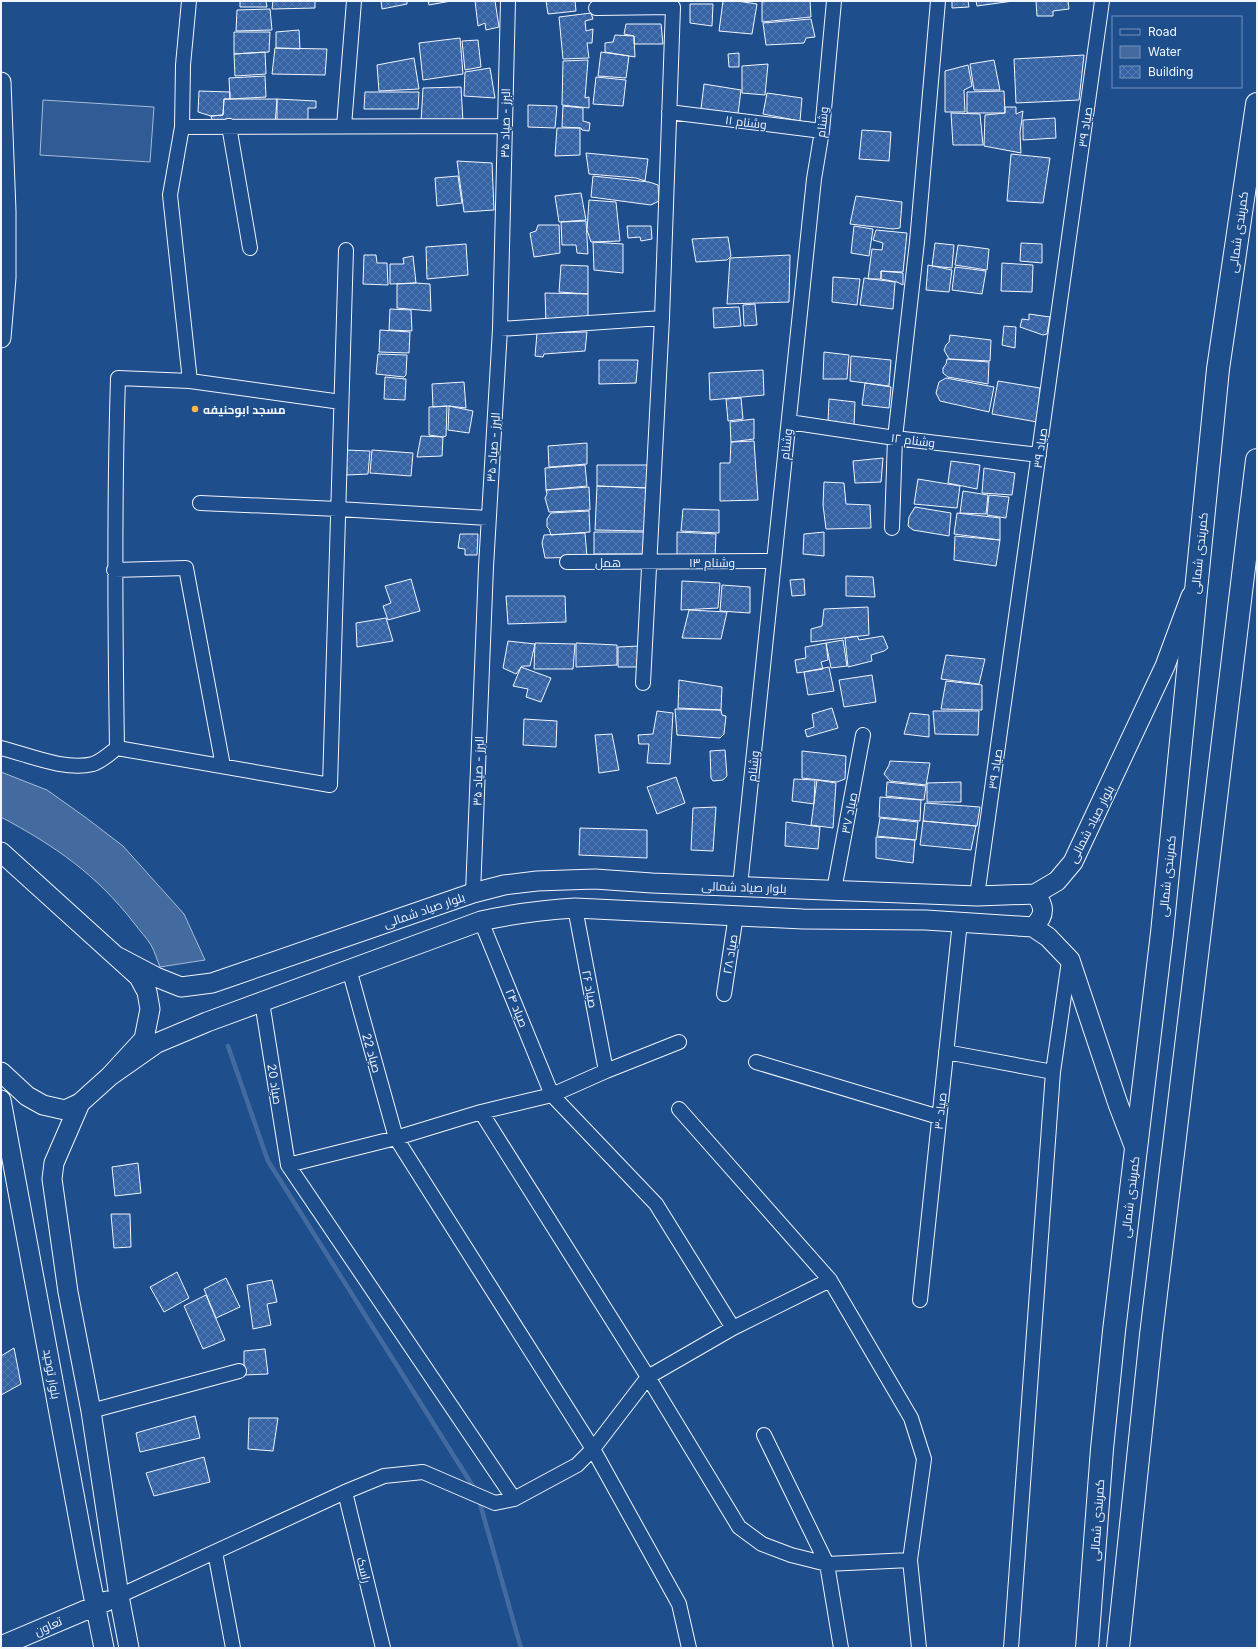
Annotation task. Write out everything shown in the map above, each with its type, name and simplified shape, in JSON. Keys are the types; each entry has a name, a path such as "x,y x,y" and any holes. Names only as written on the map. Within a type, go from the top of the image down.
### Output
{"highway":[{"name":"کمربندی شمالی","path":"1087,1648 1102,1449 1114,1331 1162,933 1218,369 1257,104"},
{"path":"1118,1648 1151,1335 1257,460"}],"main road":[{"path":"1,82 6,278 1,338"},
{"name":"بلوار صیاد شمالی","path":"118,957 156,977 182,987 212,983 473,893 504,885 537,881 595,879 652,883 977,896 1035,894 1057,881 1073,862 1165,666 1197,580"},
{"path":"1,852 139,977 147,992 150,1009 144,1038 110,1076 80,1103 65,1110 43,1105 27,1096 1,1072"},
{"path":"1033,928 1040,921 1043,912 1041,902 1035,894"},
{"path":"110,1076 157,1043 207,1022 481,921 506,916 546,910 574,908 808,919 926,920 960,922 1033,928 1048,937 1070,960 1118,1104 1136,1151"},
{"name":"بلوار توحید","path":"1,1100 104,1648"},
{"path":"80,1103 54,1163 52,1179 68,1292 91,1411 129,1648"},
{"name":"تعاون","path":"1,1646 120,1596"}],"street":[{"path":"189,1 183,65 182,127 170,195 190,381"},
{"path":"344,126 354,1"},
{"name":"البرز - صیاد ۳۵","path":"473,893 488,518 500,329 508,1"},
{"name":"وشنام","path":"740,886 814,179 822,131 834,1"},
{"path":"892,528 896,438 917,242 938,1"},
{"name":"صیاد ۳۹","path":"977,896 1102,1"},
{"path":"596,8 673,7 662,318 643,683"},
{"name":"وشنام ۱۱","path":"669,112 822,131"},
{"path":"230,126 250,248"},
{"path":"182,127 505,126"},
{"path":"1,748 66,766 94,764 104,759 117,748 330,785 346,250"},
{"path":"500,329 662,318"},
{"path":"117,748 114,570 118,378 190,381 341,402"},
{"name":"وشنام ۱۲","path":"789,422 896,438 1039,455"},
{"path":"200,503 488,518"},
{"name":"وشنام ۱۳","path":"649,562 774,561"},
{"name":"همل","path":"567,562 649,562"},
{"path":"114,570 186,568 223,766"},
{"name":"صیاد ۳۷","path":"834,890 863,735"},
{"name":"صیاد ۲۶","path":"574,908 606,1071"},
{"name":"صیاد ۲۸","path":"724,994 736,915"},
{"name":"صیاد ۲۴","path":"481,921 552,1095"},
{"name":"صیاد ۳۰","path":"920,1300 960,922"},
{"path":"1011,1648 1054,1072 1070,960"},
{"name":"صیاد 22","path":"349,969 396,1138 593,1449 679,1604 689,1648"},
{"name":"صیاد 20","path":"262,1002 288,1165"},
{"path":"514,1499 288,1165 396,1138 481,1112 552,1095 606,1071 679,1042"},
{"path":"946,1052 1054,1072"},
{"path":"756,1062 939,1117"},
{"path":"552,1095 656,1204 733,1328"},
{"path":"679,1109 830,1280 911,1418 924,1459 910,1560 919,1648"},
{"path":"481,1112 648,1377 739,1527 762,1544 791,1555 827,1564 910,1560"},
{"path":"120,1596 344,1492 384,1476 422,1472 495,1503 514,1499 577,1465 593,1449 648,1377 733,1328 830,1280"},
{"path":"91,1411 239,1371"},
{"path":"764,1434 827,1564 840,1648"},
{"name":"راسک","path":"344,1492 383,1648"},
{"path":"215,1552 234,1648"}],"shaded area":[{"path":"43,100 154,107 150,162 40,155"}],"water":[{"path":"1,772 47,790 123,846 184,914 205,960 160,967 154,950 149,942 105,890 74,862 57,850 1,817"}],"building":[{"path":"240,1 266,1 267,7 240,7"},
{"path":"273,1 315,1 315,8 272,9"},
{"path":"381,1 407,1 407,4 382,9"},
{"path":"428,1 451,1 429,5"},
{"path":"475,1 495,1 499,27 486,30 485,23 478,26"},
{"path":"546,1 575,1 576,11 548,14"},
{"path":"723,1 737,1 757,4 752,34 719,31"},
{"path":"810,1 811,17 762,22 762,2"},
{"path":"952,1 968,1 969,7 952,8"},
{"path":"976,1 1013,1 977,6"},
{"path":"1036,1 1068,1 1069,9 1053,11 1053,16 1037,16"},
{"path":"690,4 713,4 712,26 690,23"},
{"path":"270,9 272,30 236,31 237,10"},
{"path":"591,13 593,19 585,21 586,31 593,29 592,43 587,43 589,58 563,59 559,17"},
{"path":"811,19 815,37 806,38 804,43 766,45 763,23"},
{"path":"626,24 661,24 663,44 634,44 634,36 624,34"},
{"path":"299,30 300,49 276,48 276,32"},
{"path":"234,32 270,32 269,52 234,54"},
{"path":"615,35 634,36 635,57 605,52 605,43 613,42"},
{"path":"460,38 463,74 423,80 419,43"},
{"path":"478,40 481,67 465,70 462,41"},
{"path":"275,48 327,49 325,75 272,74"},
{"path":"265,52 266,74 235,76 234,54"},
{"path":"601,52 629,56 626,78 598,76"},
{"path":"739,53 739,67 729,67 728,54"},
{"path":"1084,55 1079,100 1016,103 1014,59"},
{"path":"414,58 419,89 379,91 377,65"},
{"path":"588,60 585,98 589,97 589,108 562,105 563,61"},
{"path":"994,60 1000,90 974,90 970,64"},
{"path":"768,64 765,95 742,93 742,66"},
{"path":"968,65 972,86 964,90 965,112 945,112 945,71"},
{"path":"490,68 495,98 464,96 465,72"},
{"path":"265,76 266,97 230,99 229,78"},
{"path":"596,77 626,80 623,106 593,104"},
{"path":"704,84 741,90 738,114 701,109"},
{"path":"461,87 463,122 421,122 423,88"},
{"path":"199,91 230,92 230,99 224,99 223,115 211,116 198,112"},
{"path":"1004,91 1005,113 967,113 967,92"},
{"path":"365,92 419,92 418,109 364,109"},
{"path":"767,93 802,98 800,121 763,114"},
{"path":"224,99 277,99 275,125 213,123 211,116 223,115"},
{"path":"277,99 316,101 316,108 308,108 308,122 277,124"},
{"path":"528,105 557,106 555,128 528,127"},
{"path":"563,106 583,108 583,121 590,123 589,131 582,130 581,128 562,127"},
{"path":"1005,107 1016,107 1016,114 1023,111 1020,133 1021,153 984,146 985,115 1005,113"},
{"path":"951,113 980,114 983,145 953,145"},
{"path":"1055,118 1056,138 1023,140 1023,120"},
{"path":"557,128 580,128 580,155 555,156"},
{"path":"862,130 891,132 889,161 859,159"},
{"path":"586,153 648,159 645,181 636,178 589,174"},
{"path":"1011,154 1050,158 1043,203 1007,201"},
{"path":"457,161 492,163 494,210 464,212"},
{"path":"458,176 462,203 437,206 435,178"},
{"path":"593,176 649,182 658,185 659,201 651,205 591,197"},
{"path":"581,193 586,220 559,222 555,196"},
{"path":"856,196 902,202 900,228 893,229 850,224"},
{"path":"589,200 616,202 620,241 591,242 587,230"},
{"path":"586,221 588,254 577,253 576,245 562,245 561,222"},
{"path":"538,225 559,225 560,253 534,257 530,233 536,231"},
{"path":"627,226 651,226 652,239 641,241 640,237 628,238"},
{"path":"854,226 873,229 869,256 851,253"},
{"path":"876,230 907,233 903,272 881,271 881,279 868,279 872,249 882,250 883,243 873,240"},
{"path":"728,237 731,256 727,260 696,262 692,239"},
{"path":"593,242 623,244 623,273 594,270"},
{"path":"935,243 954,245 952,268 932,266"},
{"path":"1021,243 1042,244 1042,263 1020,261"},
{"path":"466,244 468,275 427,279 426,247"},
{"path":"958,245 989,249 987,270 955,265"},
{"path":"364,255 376,255 377,263 387,263 388,285 363,284"},
{"path":"790,255 789,302 727,304 730,258"},
{"path":"413,256 416,283 390,284 390,264 404,264 403,258"},
{"path":"1002,263 1033,265 1032,292 1001,291"},
{"path":"561,265 588,266 588,294 559,292"},
{"path":"928,265 952,270 949,292 926,290"},
{"path":"955,267 986,271 982,294 952,290"},
{"path":"881,271 903,273 903,285 897,282 881,279"},
{"path":"833,277 860,279 857,305 832,302"},
{"path":"864,278 895,282 893,309 860,305"},
{"path":"397,284 430,284 431,311 397,308"},
{"path":"545,293 588,294 588,320 546,324"},
{"path":"755,304 757,325 744,326 743,305"},
{"path":"739,307 741,326 714,328 713,308"},
{"path":"390,309 411,310 412,331 389,330"},
{"path":"1029,314 1050,317 1047,334 1043,335 1020,327 1022,319 1029,320"},
{"path":"1004,326 1016,327 1015,348 1002,345"},
{"path":"380,330 410,332 409,353 379,352"},
{"path":"587,332 585,351 544,354 543,357 535,356 537,333"},
{"path":"950,335 991,340 990,361 949,359 944,350 949,342"},
{"path":"824,352 849,355 847,379 823,379"},
{"path":"378,354 407,355 406,375 404,377 376,374"},
{"path":"851,356 891,360 889,386 850,381"},
{"path":"947,359 989,362 988,384 948,377 943,373 943,368"},
{"path":"599,360 638,360 636,383 599,384"},
{"path":"763,370 764,395 710,400 709,373"},
{"path":"385,377 406,379 405,400 384,399"},
{"path":"946,378 994,387 989,412 940,401 936,393 939,382"},
{"path":"998,381 1040,388 1037,422 992,414"},
{"path":"464,382 466,408 449,406 433,407 432,384"},
{"path":"865,383 891,387 889,408 862,405"},
{"path":"741,398 743,419 728,421 726,399"},
{"path":"829,399 855,402 854,425 828,423"},
{"path":"447,406 446,436 429,435 429,407"},
{"path":"449,406 473,411 469,433 448,430"},
{"path":"754,419 754,439 731,442 730,422"},
{"path":"421,436 443,437 442,456 417,457"},
{"path":"754,441 758,500 720,501 720,463 730,463 731,442"},
{"path":"587,443 587,464 549,467 548,446"},
{"path":"346,450 370,451 368,474 347,475"},
{"path":"372,450 413,453 411,476 370,473"},
{"path":"883,458 881,482 855,483 853,461"},
{"path":"951,461 980,465 977,489 948,483"},
{"path":"585,465 587,486 546,490 545,468"},
{"path":"597,465 650,465 650,488 597,486"},
{"path":"984,468 1015,473 1012,495 982,493"},
{"path":"918,479 960,486 957,508 914,504"},
{"path":"824,482 844,483 846,504 870,505 871,528 826,529 823,505"},
{"path":"597,486 647,488 646,531 595,530"},
{"path":"589,487 590,510 549,512 545,498 547,494 546,490"},
{"path":"963,491 988,495 986,514 960,513"},
{"path":"989,495 1009,497 1006,518 987,515"},
{"path":"915,507 951,513 949,536 913,530 908,526 909,517"},
{"path":"683,509 719,510 719,533 681,531"},
{"path":"589,511 590,532 551,535 547,527 547,519 551,513"},
{"path":"957,513 1000,518 1000,540 954,534"},
{"path":"594,532 644,532 644,554 594,554"},
{"path":"677,532 716,534 715,557 677,555"},
{"path":"824,532 824,556 803,554 804,534"},
{"path":"585,533 587,557 545,558 542,543 544,535"},
{"path":"460,534 478,534 477,555 465,555 465,549 458,548"},
{"path":"955,536 1000,540 996,566 954,560"},
{"path":"846,576 873,577 875,597 846,596"},
{"path":"411,579 420,611 388,620 383,606 391,603 385,586"},
{"path":"804,579 805,595 792,596 790,580"},
{"path":"682,581 720,583 718,608 681,610"},
{"path":"722,585 750,587 750,613 720,611"},
{"path":"506,596 565,596 566,622 508,624"},
{"path":"868,607 869,635 811,642 811,629 822,626 824,609"},
{"path":"689,610 727,612 721,639 682,638"},
{"path":"386,618 393,641 357,647 356,623"},
{"path":"857,636 859,640 883,636 888,648 884,651 871,655 872,661 848,667 845,638"},
{"path":"843,640 847,666 831,668 826,643"},
{"path":"508,641 535,644 530,666 522,666 516,674 503,668"},
{"path":"535,643 575,644 573,669 534,669"},
{"path":"576,643 617,645 617,665 576,667"},
{"path":"826,643 828,660 821,662 823,669 797,673 795,660 806,658 805,647"},
{"path":"639,646 641,667 618,667 618,647"},
{"path":"946,655 985,659 979,684 941,679"},
{"path":"521,667 551,678 541,702 526,697 528,689 513,686"},
{"path":"829,667 834,691 808,695 804,672"},
{"path":"872,675 876,702 844,707 839,680"},
{"path":"679,680 722,687 721,710 678,708"},
{"path":"946,681 982,685 982,710 941,709"},
{"path":"832,708 838,728 807,737 805,730 814,727 812,714"},
{"path":"675,709 721,710 722,715 726,716 724,734 720,738 677,735"},
{"path":"657,711 673,713 670,764 647,763 649,744 639,744 638,735 653,734"},
{"path":"933,711 979,711 978,735 935,734"},
{"path":"910,713 929,715 929,737 904,734"},
{"path":"524,719 557,721 556,747 523,745"},
{"path":"612,734 619,770 599,773 595,735"},
{"path":"725,750 727,776 723,780 713,781 711,778 710,751"},
{"path":"802,751 846,756 845,779 837,782 802,778"},
{"path":"890,761 930,763 926,785 890,781 884,774"},
{"path":"676,777 685,803 657,814 647,787"},
{"path":"794,779 815,780 814,804 792,801"},
{"path":"817,780 836,783 833,828 811,825"},
{"path":"887,782 926,786 924,800 886,796"},
{"path":"961,782 961,802 927,802 927,783"},
{"path":"880,797 921,800 920,821 879,817"},
{"path":"925,803 980,807 977,826 923,821"},
{"path":"716,807 713,851 691,850 693,808"},
{"path":"880,818 918,822 916,840 877,836"},
{"path":"923,821 976,826 971,850 920,845"},
{"path":"786,822 820,827 818,849 785,846"},
{"path":"580,828 647,830 647,858 579,855"},
{"path":"876,837 915,840 913,863 876,858"},
{"path":"138,1163 141,1193 115,1196 112,1167"},
{"path":"111,1214 130,1214 131,1247 114,1248"},
{"path":"177,1272 189,1298 164,1312 150,1287"},
{"path":"226,1278 240,1307 216,1318 204,1289"},
{"path":"272,1280 277,1302 267,1304 271,1325 253,1329 247,1285"},
{"path":"206,1295 225,1340 203,1349 184,1306"},
{"path":"14,1348 21,1384 1,1395 1,1356"},
{"path":"265,1349 268,1374 244,1375 244,1351"},
{"path":"195,1416 200,1438 140,1452 136,1433"},
{"path":"249,1418 278,1418 273,1451 248,1449"},
{"path":"204,1457 210,1482 154,1496 146,1473"}],"waterway":[{"path":"228,1046 268,1161 476,1491"},
{"path":"479,1500 521,1648"}],"place":[{"name":"مسجد ابوحنیفه","path":"195,409"}]}
